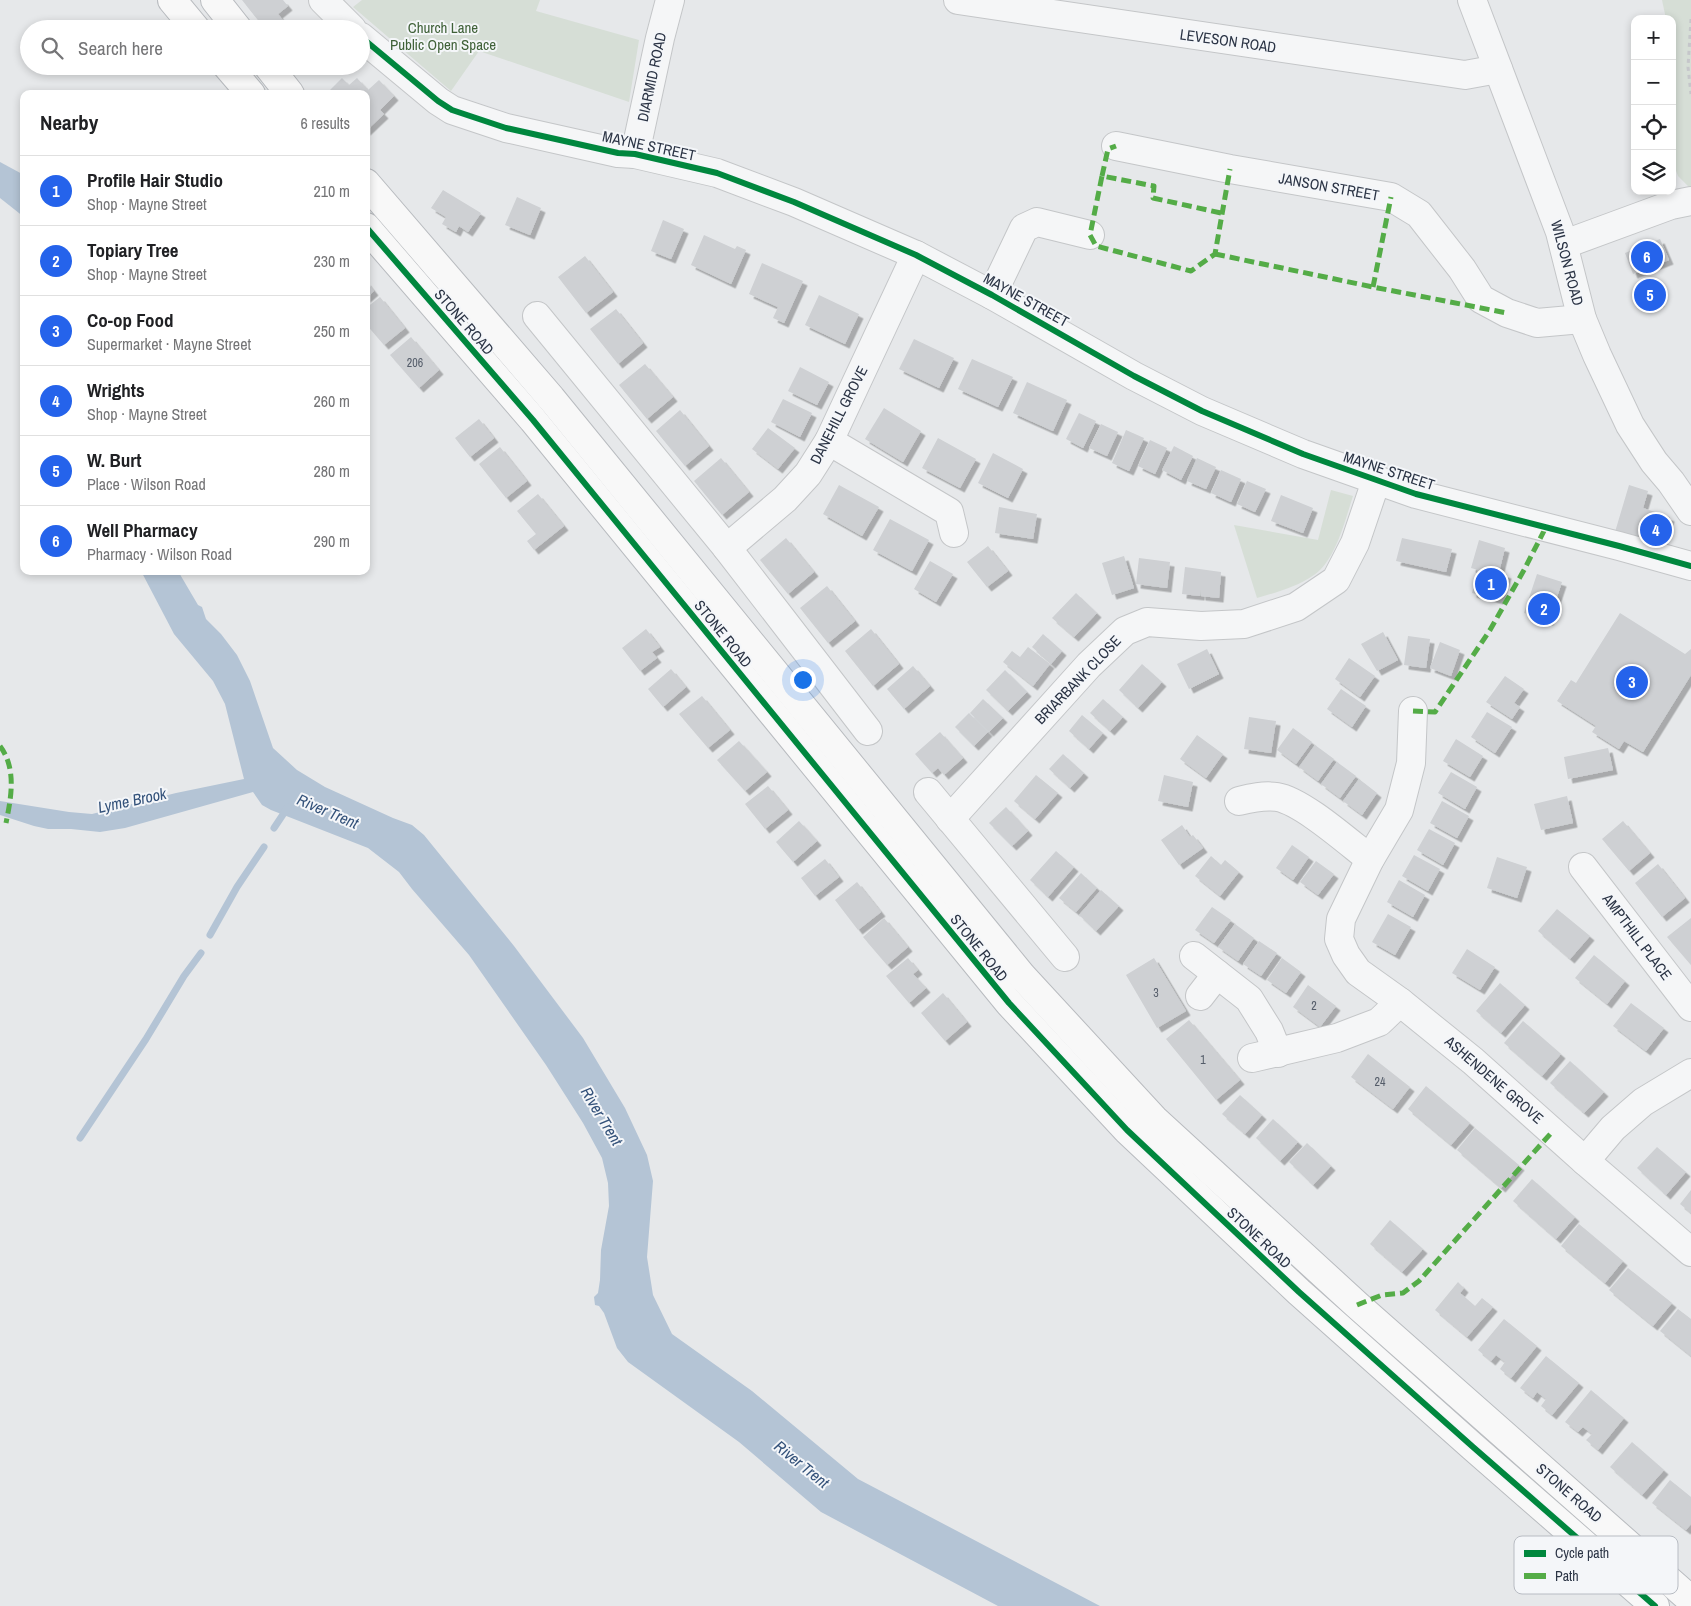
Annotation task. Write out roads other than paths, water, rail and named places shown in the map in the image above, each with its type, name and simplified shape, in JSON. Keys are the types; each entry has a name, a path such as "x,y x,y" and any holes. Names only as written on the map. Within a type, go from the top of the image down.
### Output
{"highway":[{"path":"172,0 189,20"},
{"path":"215,0 231,20"},
{"path":"234,75 247,90"},
{"path":"275,75 287,90"},
{"name":"STONE ROAD","path":"370,188 550,398 1022,976 1154,1119 1422,1363 1618,1536"},
{"name":"STONE ROAD","path":"370,232 539,428 1008,1003 1127,1130 1256,1252 1575,1536"},
{"path":"1256,1252 1274,1229"},
{"name":"STONE ROAD","path":"1678,1589 1691,1600"},
{"name":"STONE ROAD","path":"1641,1594 1655,1606"}],"street":[{"path":"323,0 343,20"},
{"name":"DIARMID ROAD","path":"635,154 670,0"},
{"name":"LEVESON ROAD","path":"958,0 974,4 1465,75 1498,69"},
{"name":"WILSON ROAD","path":"1472,0 1564,244 1582,319 1596,355 1630,425 1654,462 1671,482 1691,511"},
{"name":"MAYNE STREET","path":"370,45 438,102 452,110 506,128 717,173 794,202 916,255 992,295 1134,376 1202,411 1303,454 1416,494 1691,566"},
{"name":"JANSON STREET","path":"1116,146 1230,169 1391,197 1420,214 1462,269 1481,298 1507,314 1537,323 1582,319"},
{"path":"1564,244 1671,205 1691,201"},
{"path":"992,295 1024,228 1037,222 1090,235"},
{"name":"DANEHILL GROVE","path":"727,548 785,499 808,474 829,441 916,255"},
{"path":"546,319 727,548 868,722"},
{"path":"829,441 957,518"},
{"name":"BRIARBANK CLOSE","path":"950,819 1089,665 1125,631 1147,622 1201,626 1244,624 1296,607 1336,580 1355,543 1376,481"},
{"name":"ASHENDENE GROVE","path":"1412,711 1411,763 1399,810 1370,859 1341,918 1339,939 1346,955 1358,972 1400,1002 1474,1061 1585,1161 1691,1252"},
{"path":"928,792 1064,957"},
{"path":"1239,801 1262,796 1278,797 1300,806 1370,859"},
{"name":"AMPTHILL PLACE","path":"1583,867 1691,1007"},
{"path":"1194,956 1250,999 1267,1047 1336,1038 1379,1022 1400,1002"},
{"path":"1200,996 1217,974"},
{"path":"1585,1161 1614,1128 1642,1102 1691,1073"}],"water":[{"path":"0,162 20,173 20,214 0,198"},
{"name":"River Trent","path":"143,575 180,575 198,605 202,607 206,619 221,634 237,655 250,681 273,748 297,770 325,787 412,825 424,835 514,946 583,1038 625,1108 647,1155 653,1181 647,1257 653,1295 672,1334 752,1391 858,1479 1100,1606 998,1606 821,1512 739,1442 628,1362 617,1348 604,1313 599,1306 595,1305 594,1297 598,1293 601,1250 609,1206 608,1183 602,1158 583,1123 546,1065 469,955 399,872 368,848 271,810 262,805 253,792 125,828 100,832 48,829 0,815 0,801 92,814 176,793 244,779 225,704 213,681 174,634"}],"waterway":[{"name":"River Trent","path":"274,828 288,807"},
{"path":"210,935 237,887 264,847"},
{"path":"80,1138 146,1039 184,976 201,953"}],"place":[{"name":"Well Pharmacy","path":"1647,257"},
{"name":"W. Burt","path":"1650,295"},
{"name":"Wrights","path":"1656,530"},
{"name":"Profile Hair Studio","path":"1491,584"},
{"name":"Topiary Tree","path":"1544,609"},
{"name":"Co-op Food","path":"1632,682"}],"park label":[{"name":"Church Lane Public Open Space","path":"443,36"}],"water label":[{"name":"Lyme Brook","path":"132,800"}]}
